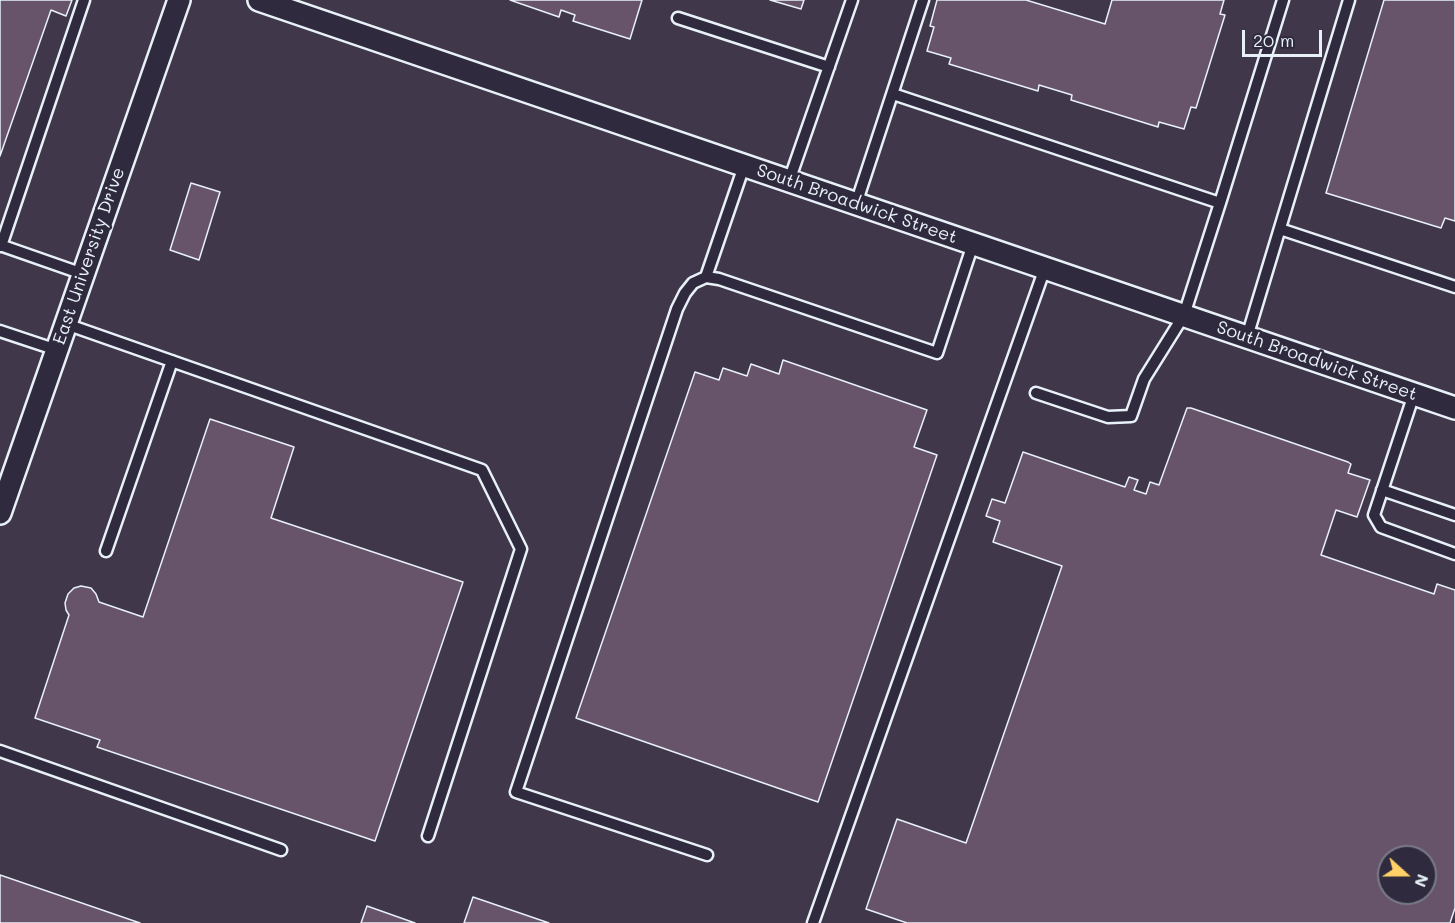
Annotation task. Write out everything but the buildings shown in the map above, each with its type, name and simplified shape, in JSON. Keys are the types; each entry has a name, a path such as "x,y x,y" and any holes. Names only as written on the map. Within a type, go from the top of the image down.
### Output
{"street":[{"name":"East University Drive","path":"0,513 179,0"},
{"name":"South Broadwick Street","path":"259,0 1455,408"}],"lane":[{"path":"83,274 1,245 84,0"},
{"path":"789,181 852,0"},
{"path":"856,204 923,0"},
{"path":"1036,393 1108,417 1131,416 1144,379 1184,315 1283,0"},
{"path":"1247,337 1349,0"},
{"path":"678,18 829,67"},
{"path":"892,94 1220,203"},
{"path":"706,277 744,165"},
{"path":"1280,229 1455,287"},
{"path":"706,855 516,792 677,309 693,283 706,277 719,279 938,353 973,243"},
{"path":"813,923 1045,268"},
{"path":"66,324 482,470 521,549 428,836"},
{"path":"0,331 57,350"},
{"path":"106,551 172,361"},
{"path":"1414,394 1374,515 1381,527 1455,554"},
{"path":"1382,490 1455,515"},
{"path":"0,751 281,850"}],"shaded area":[{"path":"0,0 1455,0 1455,923 0,923"}]}
